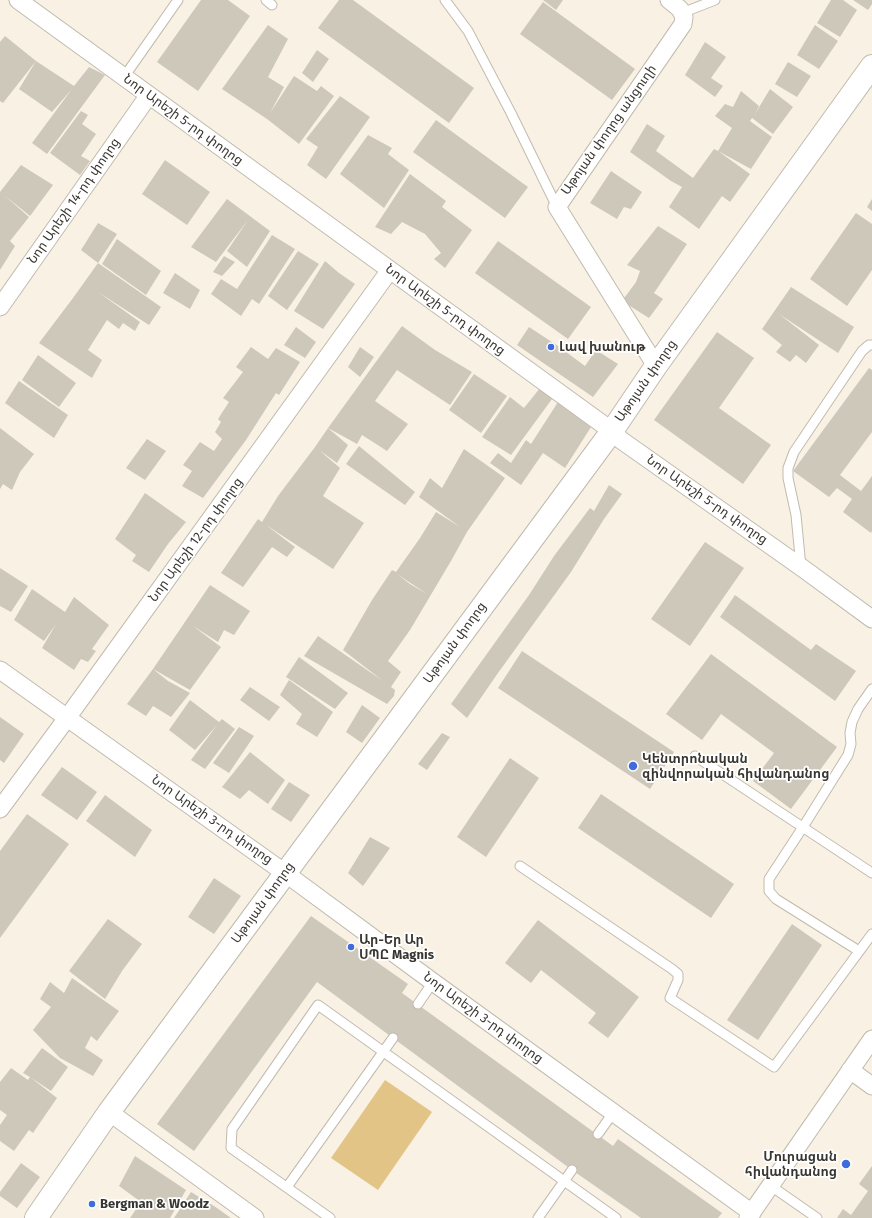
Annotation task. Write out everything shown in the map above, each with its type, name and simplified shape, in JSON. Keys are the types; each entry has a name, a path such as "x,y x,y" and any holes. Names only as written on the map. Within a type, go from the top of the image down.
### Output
{"main road":[{"name":"Աթոյան փողոց","path":"36,1218 109,1112 612,431 656,366 872,66"}],"street":[{"name":"Նոր Արեշի 5-րդ փողոց","path":"18,0 612,431 621,440 801,567 872,620"},
{"path":"669,0 680,9 682,13"},
{"name":"Աթոյան փողոց անցուղի","path":"656,366 557,207 683,24 684,17 682,13"},
{"name":"Նոր Արեշի 14-րդ փողոց","path":"0,307 149,95"},
{"name":"Նոր Արեշի 12-րդ փողոց","path":"0,809 390,270"},
{"name":"Նոր Արեշի 3-րդ փողոց","path":"0,670 285,873 750,1215"},
{"path":"750,1215 872,1039"},
{"path":"850,1070 872,1086"},
{"path":"109,1112 255,1218"}],"lane":[{"path":"124,77 178,0"},
{"path":"445,0 468,31 557,207"},
{"path":"682,13 715,0"},
{"path":"801,567 796,516 788,478 788,468 794,452 862,350 869,345 872,345"},
{"path":"859,951 776,899 769,891 769,879 848,755 851,744 850,733 852,722 858,709 872,689"},
{"path":"694,756 872,873"},
{"path":"520,866 675,971 678,974 678,980 670,998 774,1067 872,934"},
{"path":"418,1004 433,982"},
{"path":"330,1218 231,1148 232,1129 318,1005 616,1218"},
{"path":"287,1187 393,1038"},
{"path":"598,1134 613,1113"},
{"path":"538,1218 572,1170"},
{"path":"771,1186 816,1218"}],"shaded area":[{"path":"385,1080 432,1112 378,1190 331,1158"}],"building":[{"path":"201,0 228,0 250,16 198,91 157,62"},
{"path":"339,0 353,0 474,88 449,123 318,28"},
{"path":"543,0 563,0 556,10"},
{"path":"831,0 843,0 857,10 840,37 817,23"},
{"path":"853,0 872,0 872,4 868,10"},
{"path":"543,2 635,69 612,100 520,34"},
{"path":"268,25 288,39 268,77 284,87 270,113 294,76 317,91 321,86 334,96 299,144 267,119 222,89"},
{"path":"815,25 838,41 819,69 797,55"},
{"path":"5,36 36,61 3,103 0,101 0,42"},
{"path":"705,42 726,57 711,78 723,86 715,97 685,75"},
{"path":"317,50 329,59 313,82 302,73"},
{"path":"36,61 74,86 89,67 105,75 47,154 32,143 72,89 52,112 19,89"},
{"path":"788,62 811,76 797,97 775,84"},
{"path":"770,89 793,107 773,134 752,118 750,121 772,137 751,169 718,151 732,128 715,116 725,104 733,107 741,91 759,106 755,114"},
{"path":"340,96 370,117 326,179 307,165 318,147 306,139"},
{"path":"81,111 88,115 82,124 96,134 81,156 90,161 80,175 50,153"},
{"path":"436,120 528,187 505,218 413,152"},
{"path":"647,124 665,136 656,151 693,178 714,149 750,174 730,202 722,196 699,229 669,207 682,187 630,152"},
{"path":"368,135 392,148 388,154 409,170 384,208 340,174"},
{"path":"165,160 210,192 187,225 142,194"},
{"path":"21,165 53,185 30,216 4,195 29,217 10,241 15,246 0,270 0,192"},
{"path":"611,171 642,192 631,209 624,207 617,219 590,203"},
{"path":"410,174 446,201 442,207 472,230 445,268 434,259 441,253 425,234 402,222 391,234 375,227"},
{"path":"227,199 270,231 247,267 227,251 248,220 216,262 191,247"},
{"path":"872,199 872,211 867,207"},
{"path":"856,213 872,224 872,270 847,306 810,279"},
{"path":"98,223 117,234 98,263 81,250"},
{"path":"658,226 687,244 654,293 663,299 649,318 622,301 636,282 640,271 627,265"},
{"path":"272,235 295,249 259,304 252,299 241,316 211,294 221,279 237,289"},
{"path":"117,239 161,271 146,295 102,264"},
{"path":"498,241 591,307 568,339 475,273"},
{"path":"298,251 319,264 287,310 268,296"},
{"path":"224,256 235,262 222,276 213,272"},
{"path":"325,261 355,284 323,329 294,311"},
{"path":"98,263 161,307 149,325 98,292 140,322 135,331 123,323 119,329 107,320 88,350 102,360 92,378 39,343"},
{"path":"175,273 200,290 190,309 163,293"},
{"path":"791,287 854,327 838,353 779,314 819,345 806,363 796,355 790,362 776,352 782,345 762,329"},
{"path":"402,326 435,350 472,372 450,405 397,370 375,401 408,424 387,451 362,435 357,444 328,428"},
{"path":"296,327 316,342 305,358 284,345"},
{"path":"529,327 585,366 596,350 618,364 593,397 517,345"},
{"path":"717,332 754,358 719,408 771,445 743,484 654,420"},
{"path":"251,347 268,359 276,348 300,362 279,395 276,393 246,440 203,498 182,486 192,471 183,465 200,442 214,451 222,439 215,432 221,422 218,419 229,402 223,398 243,372 236,367"},
{"path":"360,347 374,357 360,377 348,367"},
{"path":"38,355 76,383 59,407 22,380"},
{"path":"869,368 872,370 872,432 840,475 861,491 872,476 871,533 843,512 852,499 837,488 829,497 793,471"},
{"path":"474,374 507,396 481,433 449,410"},
{"path":"19,381 68,415 54,438 5,403"},
{"path":"540,388 552,399 511,455 482,437 510,397 524,408"},
{"path":"558,402 591,427 565,468 543,453 521,485 490,463 498,453 511,463 526,440 531,444"},
{"path":"0,428 34,454 20,472 12,490 3,484 0,489"},
{"path":"328,428 348,445 337,463 319,450 340,468 323,496 364,523 333,569 266,525 295,547 287,557 272,547 243,587 221,573 258,519 262,522 278,496"},
{"path":"147,439 166,451 145,480 126,468"},
{"path":"359,446 415,492 405,505 346,464"},
{"path":"464,449 505,478 467,532 410,630 388,661 401,672 391,687 395,690 394,696 387,704 304,656 318,636 383,681 343,650 372,600 392,570 396,572 436,512 460,527 419,497 430,478 442,488","holes":["397,574 427,594 410,584"]},
{"path":"609,485 622,494 604,519 571,572 467,718 451,704 529,595 554,556 590,508 594,511"},
{"path":"145,493 186,522 168,544 149,572 132,561 136,555 115,539"},
{"path":"705,542 744,568 690,646 651,619"},
{"path":"0,568 28,586 11,612 0,606"},
{"path":"210,585 250,611 234,635 224,630 218,642 193,626 221,647 190,690 153,669"},
{"path":"32,589 65,612 74,597 109,625 92,649 96,651 88,662 81,659 74,670 42,648 56,624 44,641 14,620"},
{"path":"735,595 811,650 816,644 856,671 835,701 720,617"},
{"path":"522,651 674,752 650,789 498,688"},
{"path":"711,654 837,747 791,809 753,781 774,753 721,714 702,740 666,714"},
{"path":"299,657 348,693 335,709 286,677"},
{"path":"153,669 168,681 190,693 171,717 153,706 146,716 127,704"},
{"path":"289,680 333,712 317,737 296,724 302,714 280,695"},
{"path":"250,687 280,707 269,721 240,700"},
{"path":"190,700 219,722 222,719 235,729 205,769 191,760 217,725 195,750 169,730"},
{"path":"362,705 380,718 362,743 346,732"},
{"path":"0,717 24,734 4,763 0,760"},
{"path":"239,727 254,736 229,773 213,763"},
{"path":"442,733 450,737 427,770 418,764"},
{"path":"250,752 285,780 268,804 249,790 240,799 222,787"},
{"path":"510,758 539,778 486,857 457,837"},
{"path":"62,767 97,792 77,820 41,795"},
{"path":"289,782 310,795 291,822 271,809"},
{"path":"601,794 734,884 711,918 578,828"},
{"path":"105,795 152,830 135,857 86,821"},
{"path":"27,814 69,844 0,938 0,851"},
{"path":"370,837 390,848 363,886 348,873"},
{"path":"214,878 241,896 214,934 188,917"},
{"path":"311,916 408,984 402,993 613,1146 618,1139 722,1213 718,1218 641,1218 572,1170 317,982 194,1151 157,1124"},
{"path":"108,919 142,944 122,971 105,999 69,971"},
{"path":"538,920 639,997 608,1038 588,1023 596,1013 541,970 531,983 505,963"},
{"path":"792,924 822,945 758,1040 727,1020"},
{"path":"72,978 119,1011 97,1041 91,1036 85,1048 103,1060 93,1076 60,1058 33,1030 51,1007 40,999 50,982 64,993"},
{"path":"42,1048 68,1067 51,1091 23,1073"},
{"path":"11,1068 28,1080 30,1077 57,1098 33,1133 29,1130 14,1151 0,1141 0,1125 7,1115 0,1110 0,1082"},
{"path":"135,1156 186,1190 170,1218 130,1218 141,1202 119,1186"},
{"path":"21,1163 40,1177 17,1208 0,1196 0,1192"},
{"path":"872,1166 872,1218 837,1218 843,1209 851,1215 868,1191 859,1184"},
{"path":"191,1192 217,1208 231,1218 174,1218"}],"place":[{"name":"Լավ խանութ","path":"551,347"},
{"name":"Կենտրոնական զինվորական հիվանդանոց","path":"633,766"},
{"name":"Ար-Եր Ար ՍՊԸ Magnis","path":"351,947"},
{"name":"Մուրացան հիվանդանոց","path":"846,1164"},
{"name":"Bergman & Woodz","path":"92,1204"}]}
